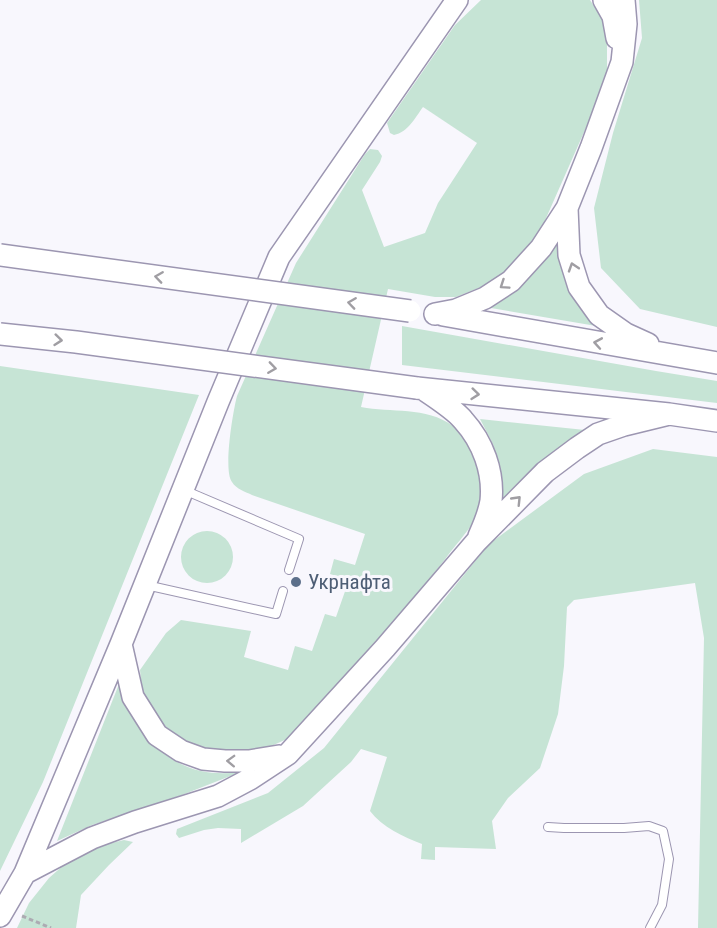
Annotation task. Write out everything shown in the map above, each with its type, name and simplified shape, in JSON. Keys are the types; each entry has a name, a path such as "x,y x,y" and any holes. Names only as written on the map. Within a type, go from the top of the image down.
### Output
{"main road":[{"path":"0,916 25,873 279,257 457,0"},
{"path":"604,0 613,16 618,45 614,87"},
{"path":"435,314 456,310 485,298 511,280 541,248 567,208 622,62 626,24 624,0"},
{"path":"567,208 569,255 579,287 599,315 626,334 676,356"},
{"path":"0,255 435,314 717,363"},
{"path":"0,334 420,388 717,421"},
{"path":"420,388 463,419 481,445 490,472 491,501 476,542"},
{"path":"25,873 92,838 218,796 250,779 288,754 385,648 476,542 545,472 598,434 669,414"},
{"path":"121,644 133,697 157,735 181,751 203,759 225,761 249,761 288,754"}],"lane":[{"path":"183,489 299,539 289,570"},
{"path":"145,585 276,614 283,591"},
{"path":"548,826 624,828 649,826 663,831 669,859 668,870 662,905 650,928"}],"green space":[{"path":"481,0 590,0 604,23 607,74 596,105 543,225 528,248 508,270 481,287 456,297 435,297 388,289 361,407 431,415 453,426 462,434 469,444 478,468 480,494 476,517 467,532 408,605 287,739 248,753 203,750 185,742 166,727 153,712 142,690 140,670 166,633 181,620 251,631 244,657 288,670 295,646 312,651 325,614 336,617 349,580 330,574 334,559 355,565 365,534 252,495 241,490 232,482 228,466 231,427 237,396 296,263 370,149 378,150 382,156 362,190 384,247 425,233 438,203 477,143 423,107 411,124 399,133 394,135 390,133 387,123 455,25"},
{"path":"639,0 717,0 717,327 640,309 601,268 594,208 613,133 642,38"},
{"path":"560,232 602,327 485,307 511,292 530,277"},
{"path":"402,326 717,381 717,403 402,365"},
{"path":"0,366 199,395 43,782 0,871"},
{"path":"480,419 585,430 542,463 503,501 500,473 493,444"},
{"path":"653,449 717,457 717,928 698,928 704,638 695,583 574,600 567,607 564,666 558,714 540,768 508,798 492,821 496,849 435,847 435,860 421,859 422,844 387,827 370,811 387,757 361,749 351,762 303,806 241,843 241,829 204,830 179,838 176,834 177,829 268,793 324,748 489,544 584,474"},
{"path":"202,531 212,531 226,538 233,557 226,576 212,583 202,583 192,579 185,572 181,562 181,552 185,542 192,535"},
{"path":"119,684 139,726 160,750 172,759 205,772 238,773 182,795 92,825 57,841"},
{"path":"124,840 133,842 81,895 76,928 17,928 29,903 49,878 66,863 95,847"}],"place":[{"name":"Укрнафта","path":"296,582"}]}
